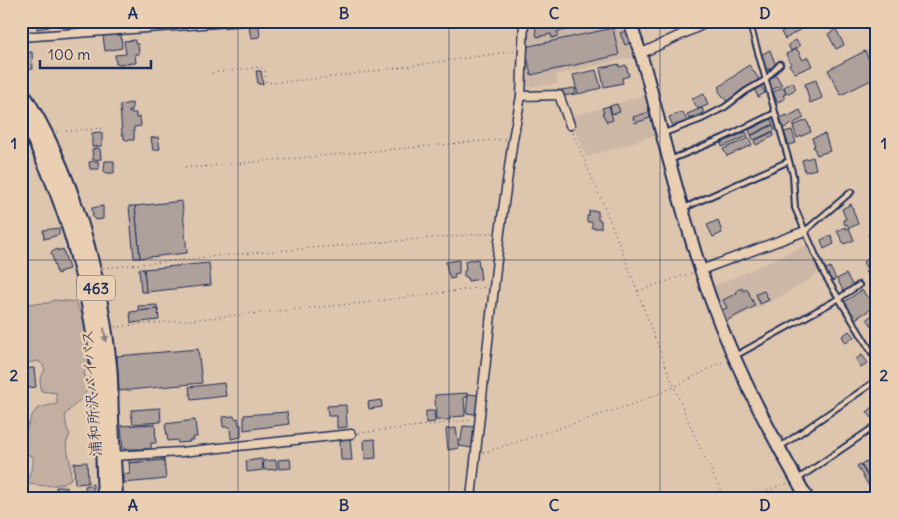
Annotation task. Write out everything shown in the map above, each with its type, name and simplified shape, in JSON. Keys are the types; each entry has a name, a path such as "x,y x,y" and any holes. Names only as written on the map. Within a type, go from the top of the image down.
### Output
{"highway":[{"name":"浦和所沢バイパス","path":"21,92 46,136 65,182 80,222 92,268 104,328 109,367 115,498"},
{"name":"浦和所沢バイパス","path":"21,112 56,184 71,228 82,273 93,324 99,373 105,498"}],"street":[{"path":"21,37 244,21"},
{"path":"471,498 500,232 521,96 524,21"},
{"path":"629,21 642,53 662,134 701,270 733,357 754,402 808,498"},
{"path":"642,53 700,26 705,21"},
{"path":"521,96 559,95 570,125"},
{"path":"701,270 805,231"},
{"path":"113,456 181,452 351,434"}],"lane":[{"path":"749,21 793,175 795,208 824,274 877,361"},
{"path":"662,134 725,108 746,91 765,80 780,64"},
{"path":"670,160 775,114"},
{"path":"683,209 789,161"},
{"path":"805,231 851,192"},
{"path":"733,357 838,299 859,285"},
{"path":"779,447 877,380"},
{"path":"797,480 877,426"}],"path":[{"path":"212,73 262,67 265,70 266,82 272,83 449,62 523,50"},
{"path":"570,125 638,292 674,387 705,460 725,498"},
{"path":"53,132 105,128"},
{"path":"185,167 513,139"},
{"path":"92,268 413,238 500,232"},
{"path":"638,292 701,270"},
{"path":"104,328 372,302 494,286"},
{"path":"475,455 602,414 674,387 733,357"},
{"path":"351,434 480,419"},
{"path":"743,498 797,480"}],"shaded area":[{"path":"526,21 625,21 637,52 633,57 556,75 558,84 525,87"},
{"path":"649,94 659,134 587,157 569,117"},
{"path":"807,245 818,270 815,276 781,296 726,323 713,287"},
{"path":"54,300 76,302 83,317 89,363 84,373 87,381 86,392 65,415 67,429 70,434 66,444 70,461 71,479 61,484 50,486 29,484 28,480 33,465 33,457 21,450 21,430 26,431 33,413 39,408 57,404 56,393 41,391 40,379 45,370 43,365 38,361 21,364 21,304 49,303"}],"building":[{"path":"37,21 48,21 49,27 37,29"},
{"path":"58,21 92,21 92,29 71,31 71,29 68,29 68,24 58,24"},
{"path":"534,21 573,21 575,28 557,32 558,36 552,38 551,34 537,37"},
{"path":"580,21 609,21 581,27"},
{"path":"801,21 804,27 785,39 781,32"},
{"path":"249,27 259,27 260,37 251,38"},
{"path":"613,28 619,55 531,75 525,47"},
{"path":"836,29 844,45 836,49 828,34"},
{"path":"628,30 632,42 625,45 620,33"},
{"path":"121,34 122,48 105,51 103,36"},
{"path":"135,40 135,44 138,44 139,54 135,54 136,63 116,64 115,55 126,54 124,41"},
{"path":"796,40 800,46 791,51 788,45"},
{"path":"877,47 877,70 868,51"},
{"path":"797,49 803,60 808,57 812,66 795,73 789,65 791,64 786,54"},
{"path":"770,50 776,66 766,70 761,55"},
{"path":"865,51 877,77 841,95 828,70"},
{"path":"32,52 33,69 22,70 21,53"},
{"path":"619,64 619,67 626,65 629,76 622,78 623,83 604,87 600,68"},
{"path":"749,65 759,79 727,102 719,91 719,87"},
{"path":"596,70 601,88 578,94 573,75"},
{"path":"256,71 261,71 263,84 258,84"},
{"path":"776,75 782,85 771,90 767,81"},
{"path":"816,80 822,98 810,103 805,84"},
{"path":"793,82 796,89 787,94 784,87"},
{"path":"761,86 765,93 758,97 754,89"},
{"path":"783,87 786,94 783,95 785,99 777,102 773,92"},
{"path":"575,88 576,94 562,96 561,90"},
{"path":"704,94 708,105 698,109 692,99"},
{"path":"132,103 132,111 129,111 129,113 136,113 136,118 140,117 141,126 134,127 134,140 128,140 124,139 124,135 122,135 120,105"},
{"path":"617,104 620,112 612,114 610,106"},
{"path":"609,106 613,120 607,122 602,113 604,113 602,108"},
{"path":"702,108 704,113 689,119 687,114"},
{"path":"800,110 804,118 782,129 778,119 787,115 787,117"},
{"path":"649,112 650,118 635,123 633,117"},
{"path":"683,112 687,121 673,126 669,117"},
{"path":"771,119 773,124 751,135 749,130"},
{"path":"807,120 811,132 797,138 793,126"},
{"path":"773,125 775,130 754,140 751,136"},
{"path":"792,130 796,143 789,145 784,132"},
{"path":"746,132 748,136 722,147 721,143"},
{"path":"773,132 774,136 756,145 754,141"},
{"path":"92,133 102,133 102,146 92,147"},
{"path":"825,134 830,151 817,155 812,138"},
{"path":"158,137 160,149 153,150 151,138"},
{"path":"749,138 752,145 727,156 723,149"},
{"path":"92,149 100,149 101,159 93,160"},
{"path":"813,157 816,169 805,172 802,160"},
{"path":"98,161 99,169 90,169 89,162"},
{"path":"105,161 114,161 114,173 106,173 104,171"},
{"path":"182,201 187,253 140,258 135,206"},
{"path":"851,204 858,224 849,228 843,220 846,219 842,209"},
{"path":"103,206 103,219 95,220 92,208"},
{"path":"129,206 135,206 140,258 134,258"},
{"path":"589,211 598,211 598,220 601,220 601,228 592,228 592,222 587,222"},
{"path":"718,220 722,233 713,237 707,225"},
{"path":"845,227 846,229 849,228 854,240 844,244 837,231"},
{"path":"59,228 59,235 44,239 43,230"},
{"path":"877,229 877,247 868,235"},
{"path":"831,235 834,244 824,249 821,240"},
{"path":"58,249 58,251 63,249 69,269 57,274 51,252"},
{"path":"875,255 877,258 877,276 872,280 865,272 868,271 863,262"},
{"path":"478,259 481,279 468,281 467,277 464,276 464,271 466,270 465,261"},
{"path":"459,260 459,273 454,274 455,278 450,279 446,262"},
{"path":"209,263 211,285 146,292 144,269"},
{"path":"830,267 836,279 831,282 824,270"},
{"path":"139,269 144,269 146,292 141,292"},
{"path":"846,274 853,286 844,292 837,279"},
{"path":"742,288 743,291 747,289 755,306 726,321 721,310 727,308 723,300 737,293 736,291"},
{"path":"862,290 868,298 877,292 877,308 873,308 855,319 844,302"},
{"path":"764,291 769,300 760,304 756,294"},
{"path":"157,305 157,309 139,311 138,306"},
{"path":"158,309 159,320 131,323 130,312"},
{"path":"876,312 877,330 876,331 867,319"},
{"path":"849,331 854,337 846,343 842,336"},
{"path":"198,349 202,383 119,391 117,356"},
{"path":"862,355 868,363 861,368 856,359"},
{"path":"34,368 36,387 22,389 21,369"},
{"path":"224,383 226,396 191,400 189,387"},
{"path":"467,393 467,397 464,397 465,416 450,417 450,420 436,420 435,395"},
{"path":"468,394 478,395 476,414 466,413"},
{"path":"28,400 26,405 26,421 21,421 21,402"},
{"path":"381,400 382,407 369,409 368,402"},
{"path":"877,404 877,414 872,418 867,412"},
{"path":"346,405 347,427 337,428 337,416 328,416 327,406"},
{"path":"160,408 161,422 133,424 132,410"},
{"path":"426,411 434,411 435,422 426,423"},
{"path":"287,412 289,424 244,430 244,415"},
{"path":"234,416 235,419 238,418 239,425 241,425 241,437 231,439 230,427 223,427 222,417"},
{"path":"195,420 197,437 193,437 194,440 178,443 177,440 168,441 165,424"},
{"path":"155,424 156,443 151,443 151,449 123,449 121,426"},
{"path":"463,426 475,427 472,448 460,446"},
{"path":"456,428 459,448 448,450 446,429"},
{"path":"350,438 352,460 341,460 340,439"},
{"path":"375,439 376,458 365,459 364,440"},
{"path":"874,456 877,461 877,474 868,459"},
{"path":"164,457 164,460 129,463 129,459"},
{"path":"262,459 263,470 247,472 246,461"},
{"path":"290,459 291,468 279,469 278,460"},
{"path":"164,460 166,479 124,483 124,474 130,474 129,463"},
{"path":"276,460 277,469 264,470 263,461"},
{"path":"866,461 877,479 877,491 861,464"},
{"path":"87,462 88,483 75,484 74,463"},
{"path":"860,464 873,486 870,488 857,466"},
{"path":"93,484 93,497 86,498 85,486"},
{"path":"56,487 67,487 67,498 57,496"}]}
